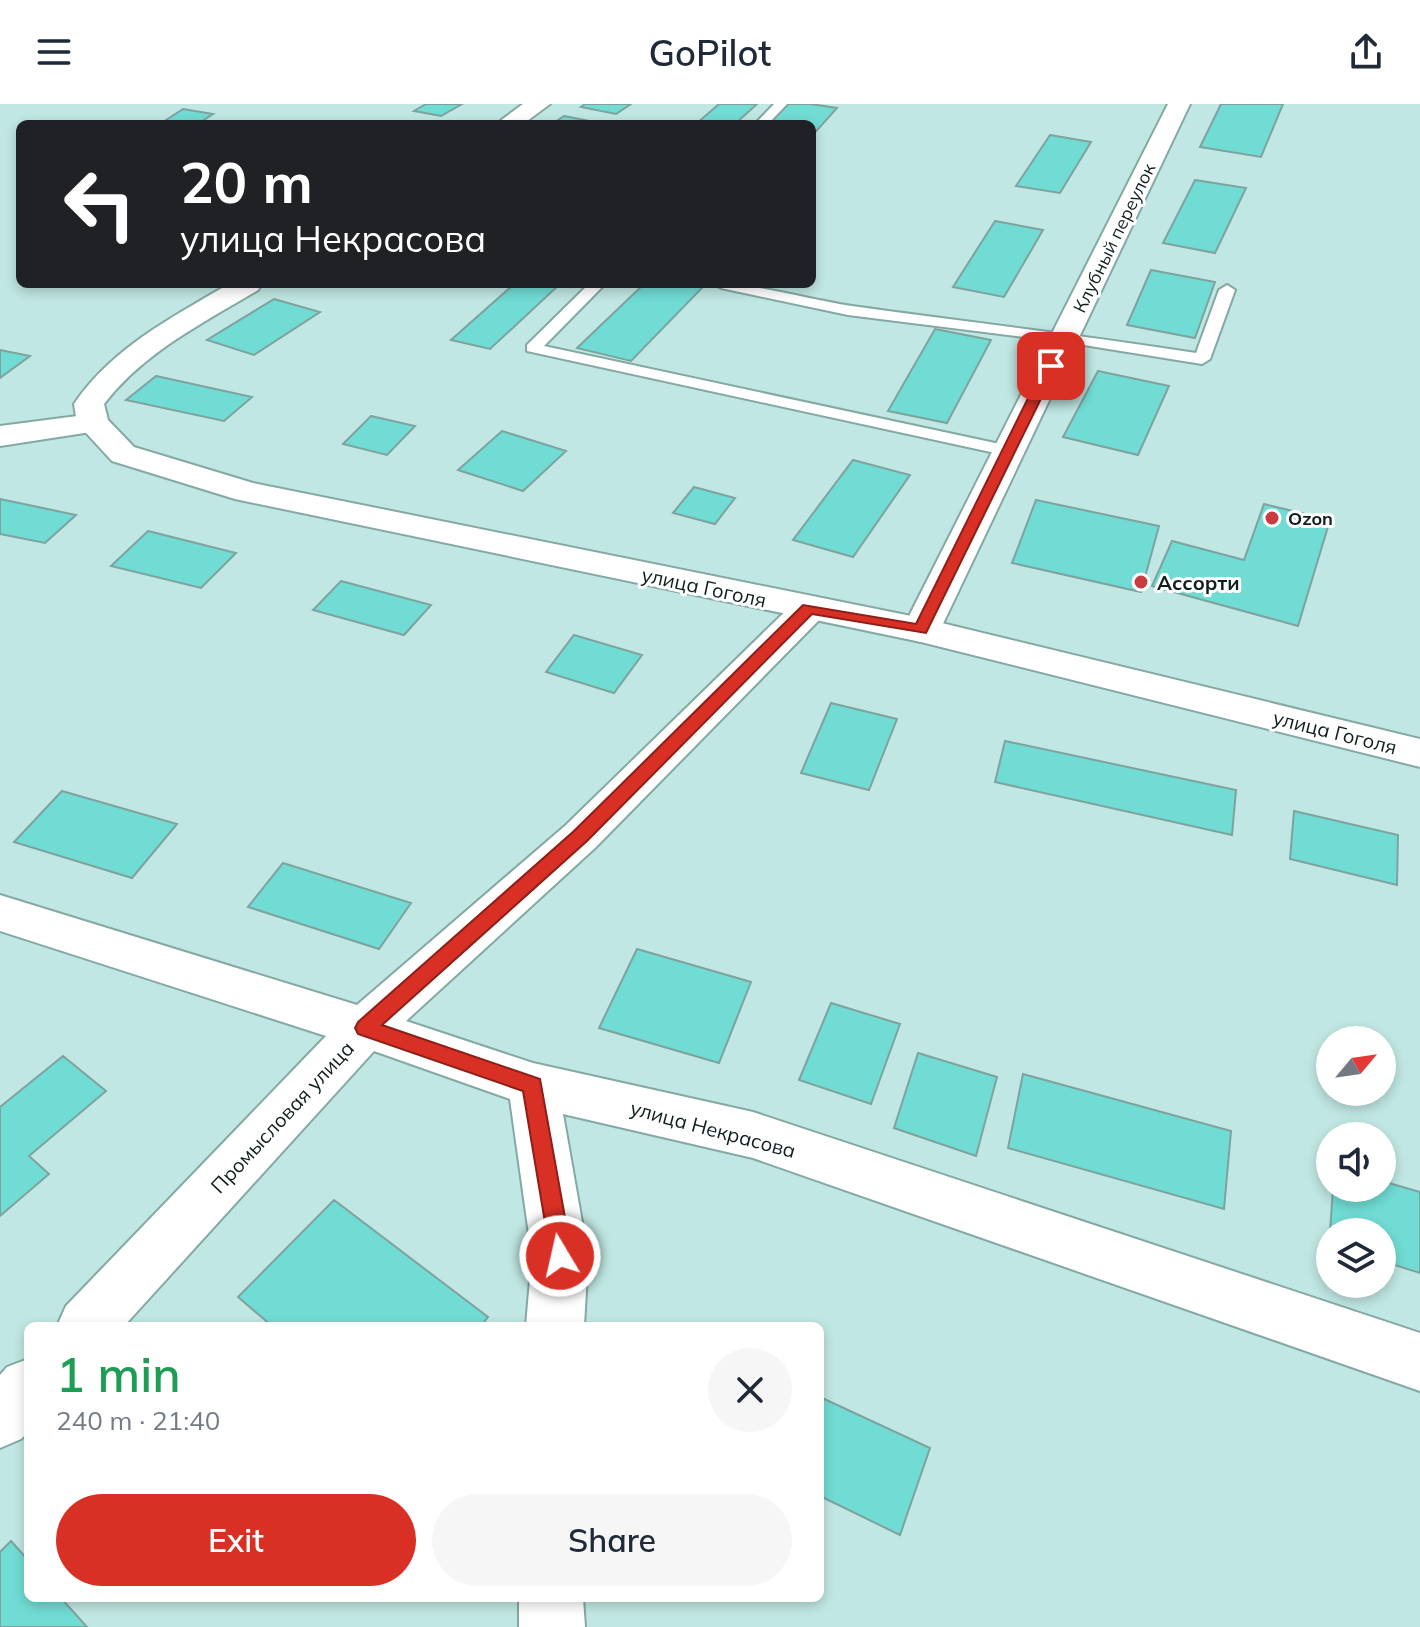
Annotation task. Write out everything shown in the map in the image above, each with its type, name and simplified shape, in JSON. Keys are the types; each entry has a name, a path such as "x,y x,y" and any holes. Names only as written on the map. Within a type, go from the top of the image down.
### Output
{"street":[{"path":"513,120 539,104"},
{"path":"1167,104 1179,104"},
{"name":"Клубный переулок","path":"921,630 1179,104"},
{"path":"0,436 93,423 89,404 105,380 126,360 242,288"},
{"name":"улица Гоголя","path":"93,423 123,454 247,492 921,630 1420,753"},
{"name":"Промысловая улица","path":"90,1322 365,1028 581,836 809,609"},
{"name":"улица Некрасова","path":"0,913 365,1028 533,1085 753,1135 1420,1362"},
{"path":"533,1085 560,1256 555,1322"},
{"path":"0,1418 24,1392"},
{"path":"551,1602 552,1627"}],"lane":[{"path":"765,120 781,104"},
{"path":"594,288 533,348 1009,451"},
{"path":"741,288 848,310 1065,337 1202,359 1227,290"}],"building":[{"path":"426,104 462,104 441,116 414,111"},
{"path":"585,104 631,104 616,114 581,107"},
{"path":"719,104 757,104 739,120 701,120"},
{"path":"788,104 837,108 816,132 816,120 773,120"},
{"path":"1221,104 1283,104 1261,157 1200,147"},
{"path":"183,109 213,114 204,120 166,120"},
{"path":"564,116 584,120 558,120"},
{"path":"1050,135 1091,142 1060,193 1016,186"},
{"path":"1195,180 1246,188 1215,253 1163,243"},
{"path":"995,221 1043,230 1004,297 953,287"},
{"path":"1151,270 1215,282 1195,338 1127,325"},
{"path":"510,288 556,288 490,349 451,340"},
{"path":"640,288 702,288 631,361 577,348"},
{"path":"274,299 320,312 254,355 207,340"},
{"path":"935,329 991,340 947,423 888,411"},
{"path":"0,350 30,356 0,378"},
{"path":"1098,371 1169,386 1138,455 1063,437"},
{"path":"156,376 252,397 224,421 126,400"},
{"path":"371,416 415,426 387,455 343,444"},
{"path":"502,431 566,451 523,491 458,470"},
{"path":"853,460 910,475 853,557 793,540"},
{"path":"694,487 735,498 715,524 673,513"},
{"path":"0,499 76,515 45,543 0,534"},
{"path":"1036,500 1159,526 1141,592 1012,563"},
{"path":"1264,504 1330,520 1298,626 1152,586 1172,541 1244,560"},
{"path":"148,531 236,553 201,588 111,566"},
{"path":"341,581 431,605 404,635 313,610"},
{"path":"574,635 642,655 614,693 546,672"},
{"path":"831,703 897,719 869,790 801,773"},
{"path":"1005,741 1236,790 1232,835 995,782"},
{"path":"62,791 177,824 132,878 14,842"},
{"path":"1294,811 1398,835 1397,885 1290,859"},
{"path":"283,863 411,903 379,949 248,907"},
{"path":"637,949 751,982 719,1063 599,1028"},
{"path":"831,1003 900,1024 871,1104 799,1080"},
{"path":"918,1053 997,1077 976,1156 894,1128"},
{"path":"63,1056 106,1091 29,1156 49,1174 0,1216 0,1107"},
{"path":"1023,1074 1231,1131 1224,1209 1008,1148"},
{"path":"1396,1185 1420,1192 1420,1273 1396,1265 1396,1218 1331,1218 1332,1202 1396,1202"},
{"path":"334,1200 488,1317 484,1322 267,1322 238,1297"},
{"path":"824,1399 930,1448 900,1535 824,1498"},
{"path":"11,1541 24,1556 24,1602 65,1602 87,1627 0,1627 0,1552"}],"place":[{"name":"Ozon","path":"1272,518"},
{"name":"Ассорти","path":"1141,582"}],"route":[{"path":"560,1256 533,1085 365,1028 581,836 809,609 921,630 1051,366"}]}
